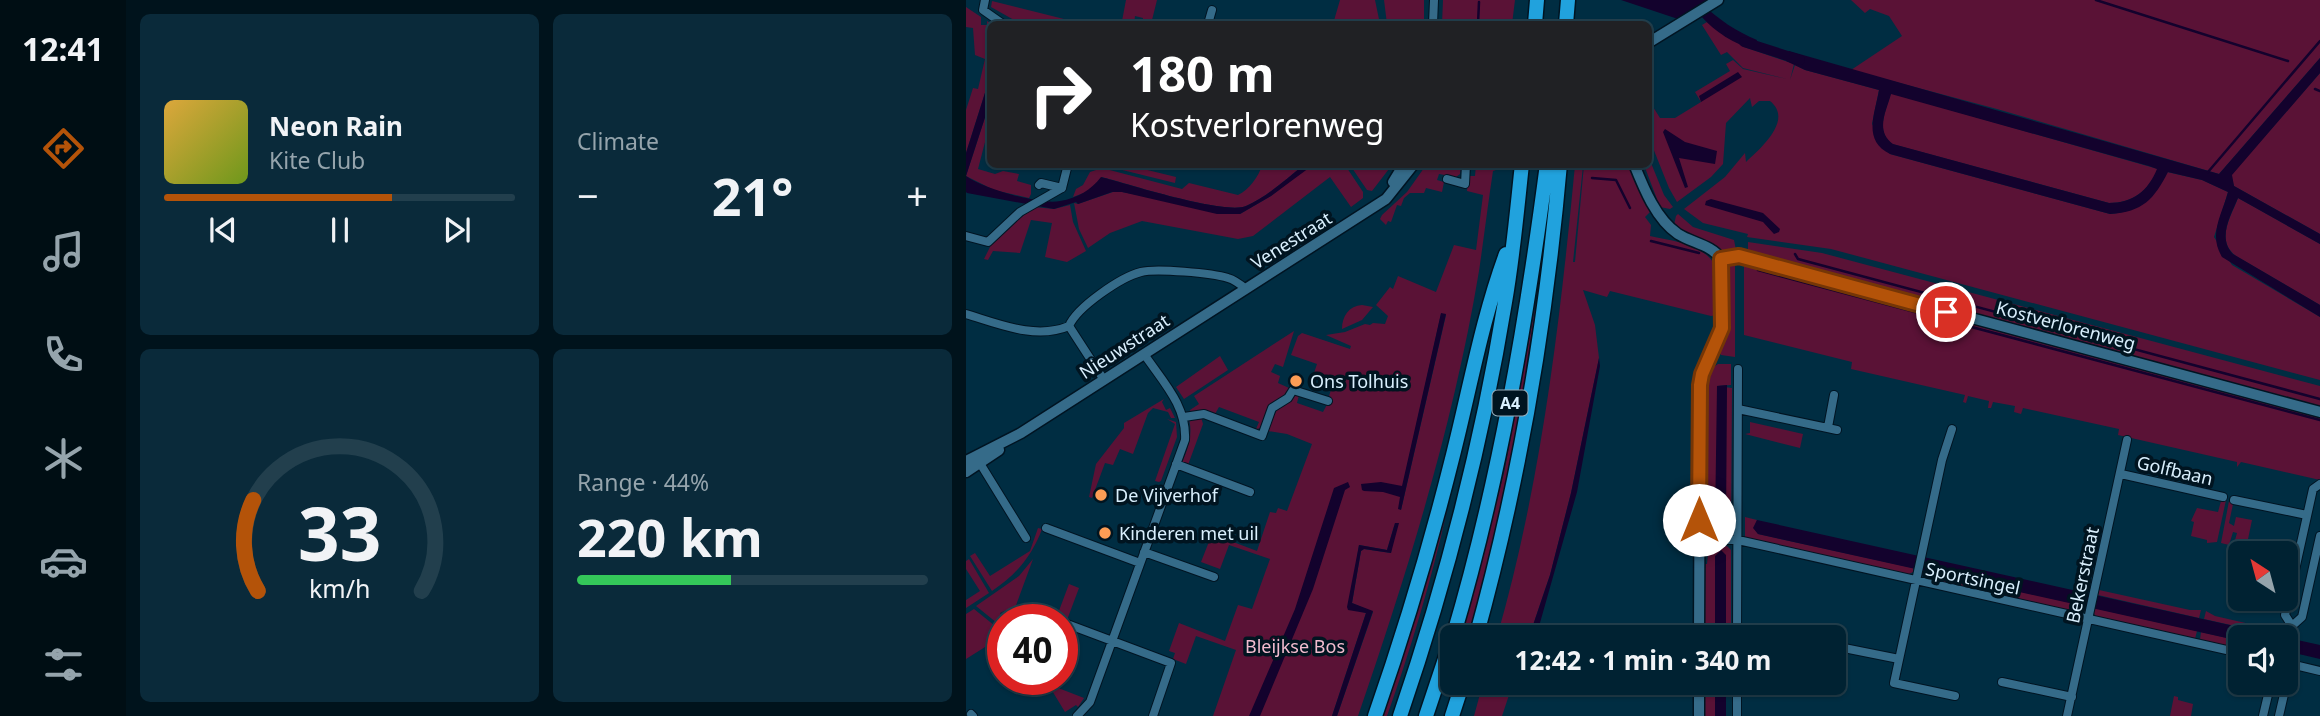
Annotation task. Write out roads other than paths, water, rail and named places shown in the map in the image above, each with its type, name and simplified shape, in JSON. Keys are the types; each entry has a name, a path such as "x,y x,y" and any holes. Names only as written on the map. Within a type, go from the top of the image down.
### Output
{"highway":[{"path":"1535,21 1537,0"},
{"path":"1566,21 1568,0"},
{"name":"A4","path":"1401,716 1445,567 1488,393 1506,300 1521,168"},
{"name":"A4","path":"1456,625 1510,405 1546,168"},
{"name":"A4","path":"1479,625 1527,415 1546,299 1560,168"},
{"name":"A4","path":"1375,716 1430,540 1469,392 1490,297 1513,233"},
{"name":"A4","path":"1426,716 1440,675"},
{"path":"1452,716 1459,695"}],"street":[{"path":"985,0 983,10 999,21"},
{"path":"1433,21 1434,0"},
{"path":"1652,41 1718,0"},
{"path":"1209,21 1212,10"},
{"path":"966,236 988,242 1028,208 1062,188 1067,168"},
{"name":"Venestraat","path":"1365,213 1390,186 1401,168"},
{"name":"Venestraat","path":"1069,326 1075,316 1103,293 1126,277 1144,271 1215,275 1231,278 1246,289 1386,200 1411,168"},
{"path":"1447,179 1465,184 1466,168"},
{"path":"1636,168 1656,211 1671,229 1712,250 1721,259 1722,328 1700,385 1699,625"},
{"path":"1643,168 1647,191"},
{"path":"1039,185 1041,183 1062,188"},
{"name":"Kostverlorenweg","path":"1721,259 1739,256 2320,412"},
{"name":"Nieuwstraat","path":"966,472 974,460 1021,433 1246,289"},
{"path":"966,314 1033,332 1057,331 1069,326 1104,380"},
{"path":"1077,716 1090,702 1185,440 1186,424 1181,408 1144,354"},
{"path":"1737,625 1738,369"},
{"path":"1184,418 1204,414 1262,436 1272,408 1288,398 1293,390 1328,401"},
{"path":"1738,409 1833,428 1834,395"},
{"path":"1952,429 1942,460 1894,683 1955,696"},
{"name":"Bekerstraat","path":"2067,716 2127,440"},
{"path":"974,460 1026,538"},
{"path":"1176,464 1250,492"},
{"name":"Golfbaan","path":"2120,474 2223,497"},
{"path":"2290,625 2285,615 2313,489 2320,484"},
{"name":"Golfbaan","path":"2234,500 2307,515"},
{"path":"1046,528 1140,563"},
{"path":"2294,625 2302,617 2320,536"},
{"name":"Sportsingel","path":"1700,540 1738,540 2090,615 2228,650"},
{"path":"1144,552 1214,578"},
{"path":"1078,628 1171,663 1153,716"},
{"path":"1846,648 1899,659"},
{"path":"2298,666 2320,671"},
{"path":"2002,682 2072,697"},
{"path":"1699,695 1699,716"},
{"path":"1737,695 1737,716"},
{"path":"2263,716 2268,695"},
{"path":"2279,716 2283,695"}],"waterway":[{"path":"2096,0 2288,61"},
{"path":"1478,21 1479,2"},
{"path":"2208,172 2320,41"},
{"path":"1744,42 1800,60"},
{"path":"2315,89 2320,91"},
{"path":"1592,178 1616,180 1630,208"},
{"path":"1651,241 1699,253"},
{"path":"1795,254 1798,259 2320,399"},
{"path":"1758,270 2320,420"}],"place":[{"name":"Ons Tolhuis","path":"1296,381"},
{"name":"De Vijverhof","path":"1101,495"},
{"name":"Kinderen met uil","path":"1105,533"}],"park label":[{"name":"Bleijkse Bos","path":"1295,646"}]}
